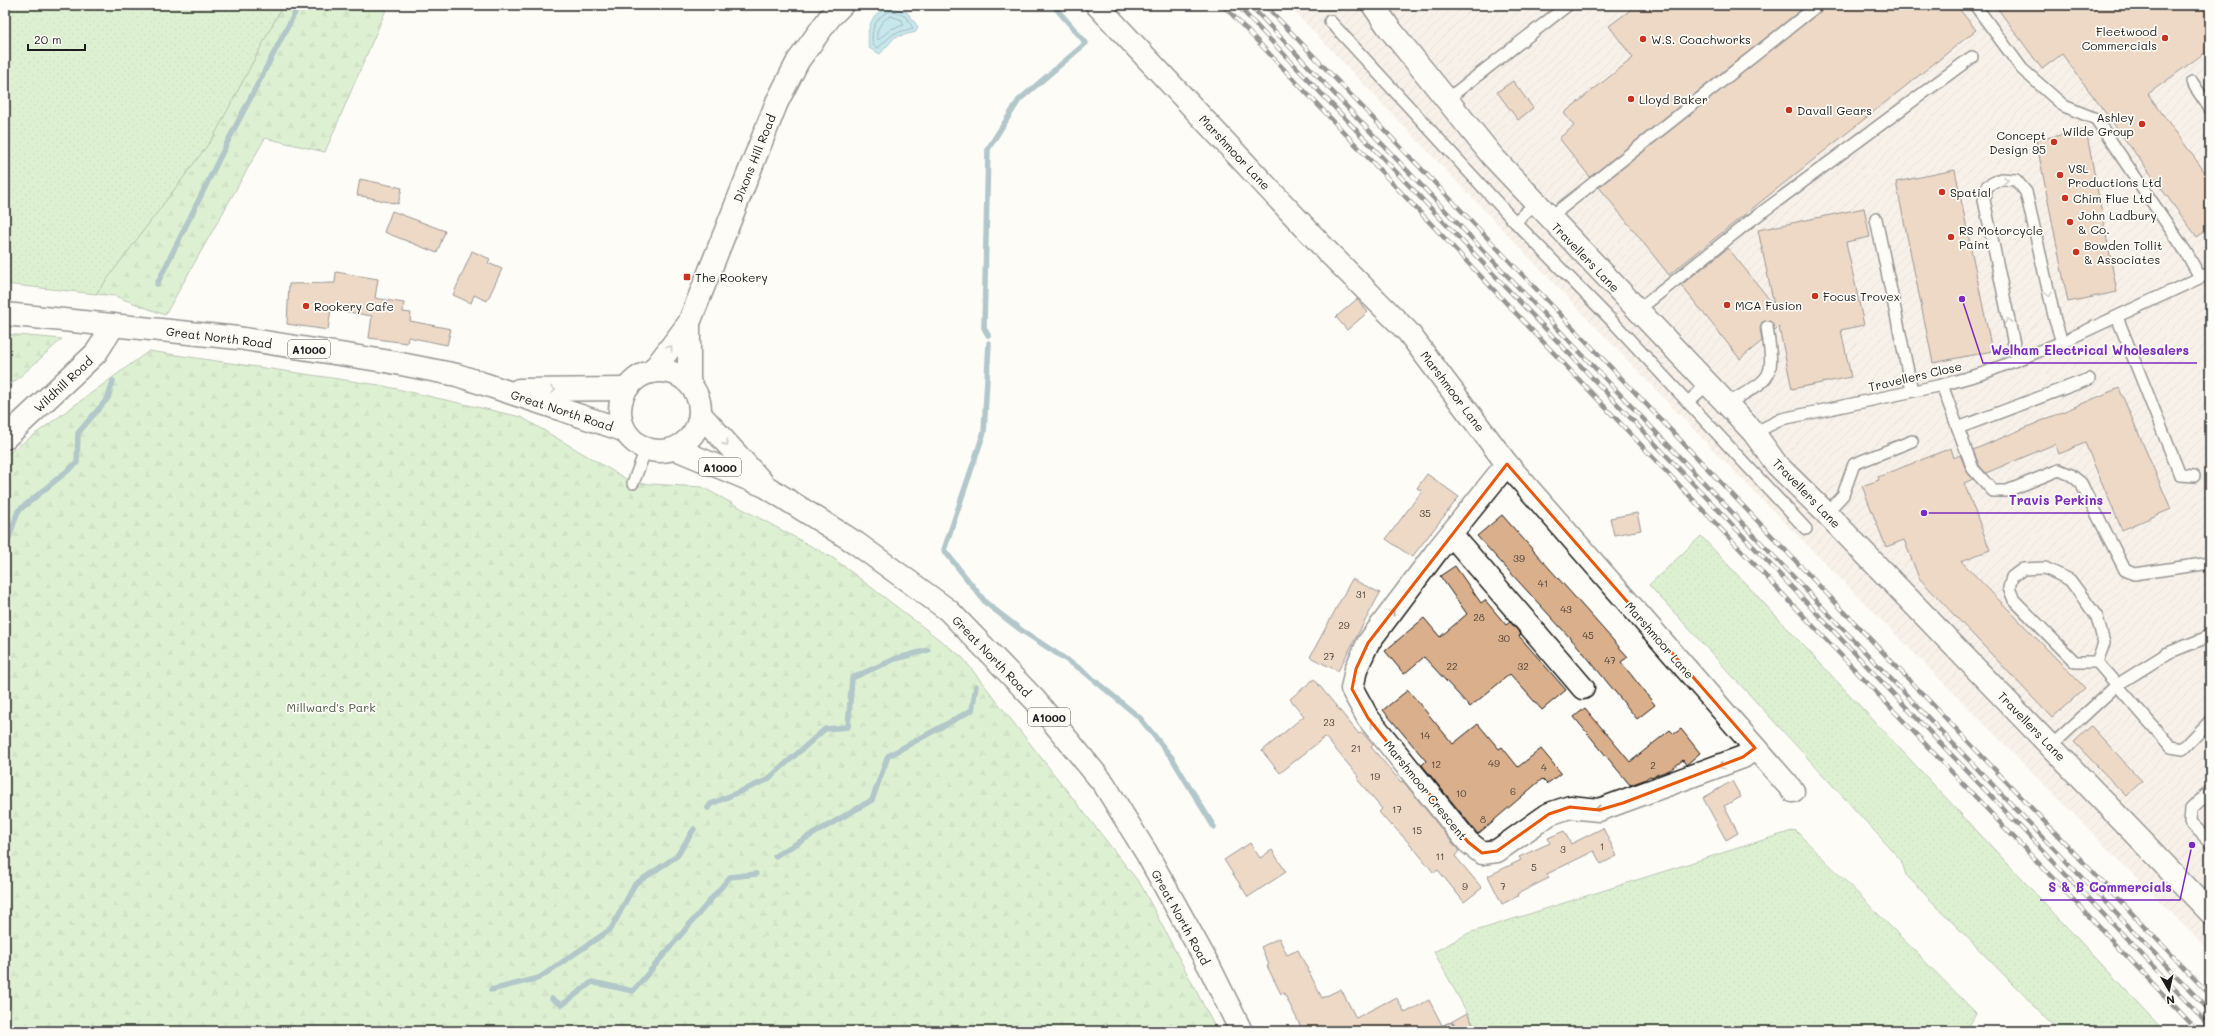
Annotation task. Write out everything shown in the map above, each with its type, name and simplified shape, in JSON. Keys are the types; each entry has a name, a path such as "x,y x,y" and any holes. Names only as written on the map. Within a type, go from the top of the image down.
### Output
{"street":[{"name":"Dixons Hill Road","path":"652,372 689,323 777,102 798,61 830,17 842,5"},
{"name":"Marshmoor Lane","path":"1098,5 1327,251 1408,332 1507,464 1794,791"},
{"name":"Travellers Lane","path":"1373,5 1389,28 1493,157 1542,211 1754,433 1777,465 1826,512 2051,746 2208,905"},
{"name":"Great North Road","path":"5,314 238,338 457,374 500,390 624,430"},
{"name":"Dixons Hill Road","path":"689,323 689,383"},
{"name":"Wildhill Road","path":"5,438 96,353 114,325"},
{"path":"663,371 678,376 689,383 697,395 700,414 697,428 688,440 676,449 661,452 646,449 631,440 624,430 620,417 619,404 626,389 637,378 652,372 663,371"},
{"name":"Great North Road","path":"500,390 626,389"},
{"name":"Great North Road","path":"700,414 765,486"},
{"name":"Great North Road","path":"676,449 765,486 856,543 948,610 1035,700 1104,784 1151,861 1208,966 1241,1031"},
{"name":"Marshmoor Crescent","path":"1507,464 1451,534 1368,643 1356,668 1352,689 1368,718 1468,842 1482,853 1497,851 1549,814 1570,808 1599,810 1623,803 1743,757 1755,748"},
{"path":"1451,534 1583,688"}],"lane":[{"path":"1446,100 1568,5"},
{"path":"1515,222 1542,211 1818,5"},
{"path":"1975,5 2022,69 2064,106 2096,119 2186,252 2205,275"},
{"path":"1330,21 1515,222 1615,324 1806,529"},
{"path":"1637,310 1750,221 1972,57"},
{"path":"2192,82 2210,109"},
{"path":"2017,359 1984,200 1987,186 2001,179 2016,180 2026,192 2055,320 2062,342"},
{"path":"1876,219 1912,391"},
{"name":"Travellers Close","path":"1754,433 1782,420 1942,385 1984,373 2062,342 2205,275"},
{"path":"2117,317 2180,475 2194,476"},
{"path":"1727,404 1758,385 1770,375 1772,363 1767,327"},
{"path":"1958,428 2088,378"},
{"path":"1688,402 1708,384"},
{"path":"1942,385 1973,470 1993,492 2007,491 2059,470 2071,475 2081,483 2125,570 2134,574 2210,563"},
{"path":"1826,512 1843,496 1854,464 1912,441"},
{"path":"632,483 646,449"},
{"path":"2097,662 2104,643 2097,617 2070,580 2045,568 2023,569 2012,577 2009,588 2014,600 2075,662 2097,662 2171,747 2183,749 2210,721"},
{"path":"2051,746 2117,685 2168,653 2210,636"},
{"path":"2210,791 2191,810 2190,822 2210,842"}],"highlighted area":[{"path":"1507,464 1755,748 1743,757 1623,803 1599,810 1570,807 1549,814 1497,851 1482,853 1468,842 1368,718 1352,689 1356,669 1368,643"}],"shaded area":[{"path":"1288,5 2210,5 2210,952 1719,456"}],"green space":[{"path":"5,5 283,5 213,138 96,294 5,284"},
{"path":"283,5 388,5 325,152 265,138 165,315 115,296 96,294 213,138"},
{"path":"5,334 62,339 5,390"},
{"name":"Millward's Park","path":"149,351 379,385 521,417 633,483 702,487 833,558 962,657 1141,885 1217,1031 5,1031 5,456"},
{"path":"1701,536 2164,1031 2059,1031 1906,875 1901,860 1649,585"},
{"path":"1795,830 1976,1013 1965,1031 1477,1031 1434,952 1469,933"}],"water":[{"path":"890,7 907,12 918,27 916,32 895,37 880,54 869,48 869,28 874,18 878,14"}],"building":[{"name":"Lloyd Baker","path":"1637,5 1807,5 1590,177 1559,138 1574,126 1564,113 1633,58 1609,26"},
{"name":"Davall Gears","path":"1825,5 1956,5 1976,30 1669,275 1599,187 1822,10"},
{"name":"Ashley Wilde Group","path":"1995,5 2210,5 2210,49 2148,94 2210,179 2210,228 2197,237 2062,54 2042,69"},
{"path":"1513,81 1533,108 1518,120 1497,92"},
{"path":"2086,130 2117,292 2068,302 2036,140"},
{"path":"1955,170 1992,351 1933,363 1896,182"},
{"path":"360,179 402,188 398,204 357,195"},
{"name":"Focus Trovex","path":"1864,208 1870,237 1846,242 1864,325 1841,330 1851,377 1792,389 1779,327 1775,331 1770,321 1762,322 1760,328 1762,341 1740,359 1681,285 1728,248 1774,305 1758,230"},
{"path":"392,211 445,231 437,253 384,232"},
{"path":"472,251 490,259 488,263 502,269 487,301 474,295 471,303 453,295"},
{"path":"336,272 378,279 375,298 404,303 403,312 411,313 410,321 451,329 447,345 408,337 407,343 369,338 372,316 331,309 328,330 287,324 289,284 335,283"},
{"path":"1357,299 1368,312 1347,330 1336,317"},
{"path":"2119,388 2171,509 2122,530 2085,443 2059,454 2055,444 1986,473 1979,465 1973,450"},
{"path":"1951,448 1954,458 1960,455 1967,472 1973,479 1964,483 1990,550 1961,561 2085,688 2052,718 1919,578 1904,540 1886,547 1862,486 1879,480 1878,477"},
{"path":"1427,474 1459,497 1412,557 1386,539 1422,491 1417,488"},
{"path":"1637,513 1641,530 1614,535 1610,518"},
{"path":"1502,515 1628,657 1621,662 1655,705 1637,719 1582,651 1477,536"},
{"path":"1455,566 1481,603 1485,600 1506,625 1510,622 1521,634 1519,636 1566,690 1542,710 1510,674 1470,707 1424,657 1404,674 1385,651 1424,618 1440,637 1467,614 1440,576"},
{"path":"1352,579 1380,593 1338,671 1310,657"},
{"path":"1314,679 1359,734 1362,732 1373,745 1371,747 1401,782 1403,781 1459,851 1455,856 1482,888 1464,902 1438,870 1434,873 1412,846 1379,812 1382,809 1357,779 1359,777 1325,737 1280,773 1262,751 1304,716 1290,699"},
{"path":"1408,690 1453,744 1478,724 1499,749 1502,747 1518,767 1541,749 1561,773 1547,784 1542,779 1478,834 1422,765 1426,761 1383,710"},
{"path":"1585,708 1630,762 1670,730 1674,734 1681,729 1700,753 1686,765 1683,760 1670,770 1651,777 1650,776 1630,785 1574,717"},
{"path":"2091,726 2142,781 2126,796 2074,742"},
{"path":"1732,781 1741,797 1724,806 1738,833 1726,840 1703,798"},
{"path":"1603,828 1617,856 1601,864 1594,851 1547,874 1549,878 1517,894 1518,896 1502,904 1488,876 1521,860 1519,857 1550,843 1548,838 1564,831 1571,844"},
{"path":"1250,843 1260,858 1272,850 1286,872 1248,897 1224,860"},
{"path":"1279,938 1287,955 1298,950 1322,998 1341,989 1356,1018 1396,997 1405,1013 1429,1000 1442,1025 1439,1031 1303,1031 1284,993 1281,994 1267,966 1269,965 1261,947"},
{"path":"1467,1013 1474,1026 1465,1031 1457,1031 1456,1026 1451,1022"}],"waterway":[{"path":"157,284 230,137 299,5"},
{"path":"988,335 984,328 988,149 1019,100 1086,43 1053,5"},
{"path":"989,343 984,432 944,550 986,603 1021,630 1082,670 1140,718 1172,758 1214,827"},
{"path":"5,550 18,511 77,463 78,433 108,398 113,381"},
{"path":"708,808 711,804 767,780 825,729 848,727 852,678 895,659 928,650"},
{"path":"775,856 872,800 888,756 972,710 976,686"},
{"path":"491,990 539,978 611,929 635,884 677,856 694,829"},
{"path":"552,999 562,1005 592,982 633,991 730,877 756,874"}],"railway":[{"path":"1223,5 2198,1031"},
{"path":"1237,5 2210,1026"},
{"path":"1250,5 1842,628 2210,1011"},
{"path":"1265,5 2210,995"}],"place":[{"name":"Fleetwood Commercials","path":"2165,38"},
{"name":"W.S. Coachworks","path":"1643,39"},
{"name":"Lloyd Baker","path":"1631,99"},
{"name":"Davall Gears","path":"1789,110"},
{"name":"Ashley Wilde Group","path":"2142,124"},
{"name":"Concept Design 95","path":"2054,142"},
{"name":"VSL Productions Ltd","path":"2060,175"},
{"name":"Spatial","path":"1942,192"},
{"name":"Chim Flue Ltd","path":"2065,198"},
{"name":"John Ladbury & Co.","path":"2070,222"},
{"name":"RS Motorcycle Paint","path":"1951,237"},
{"name":"Bowden Tollit & Associates","path":"2076,252"},
{"name":"The Rookery","path":"687,277"},
{"name":"Focus Trovex","path":"1815,296"},
{"name":"Welham Electrical Wholesalers","path":"1962,299"},
{"name":"MCA Fusion","path":"1727,305"},
{"name":"Rookery Cafe","path":"306,306"},
{"name":"Travis Perkins","path":"1924,513"},
{"name":"S & B Commercials","path":"2192,845"}]}
